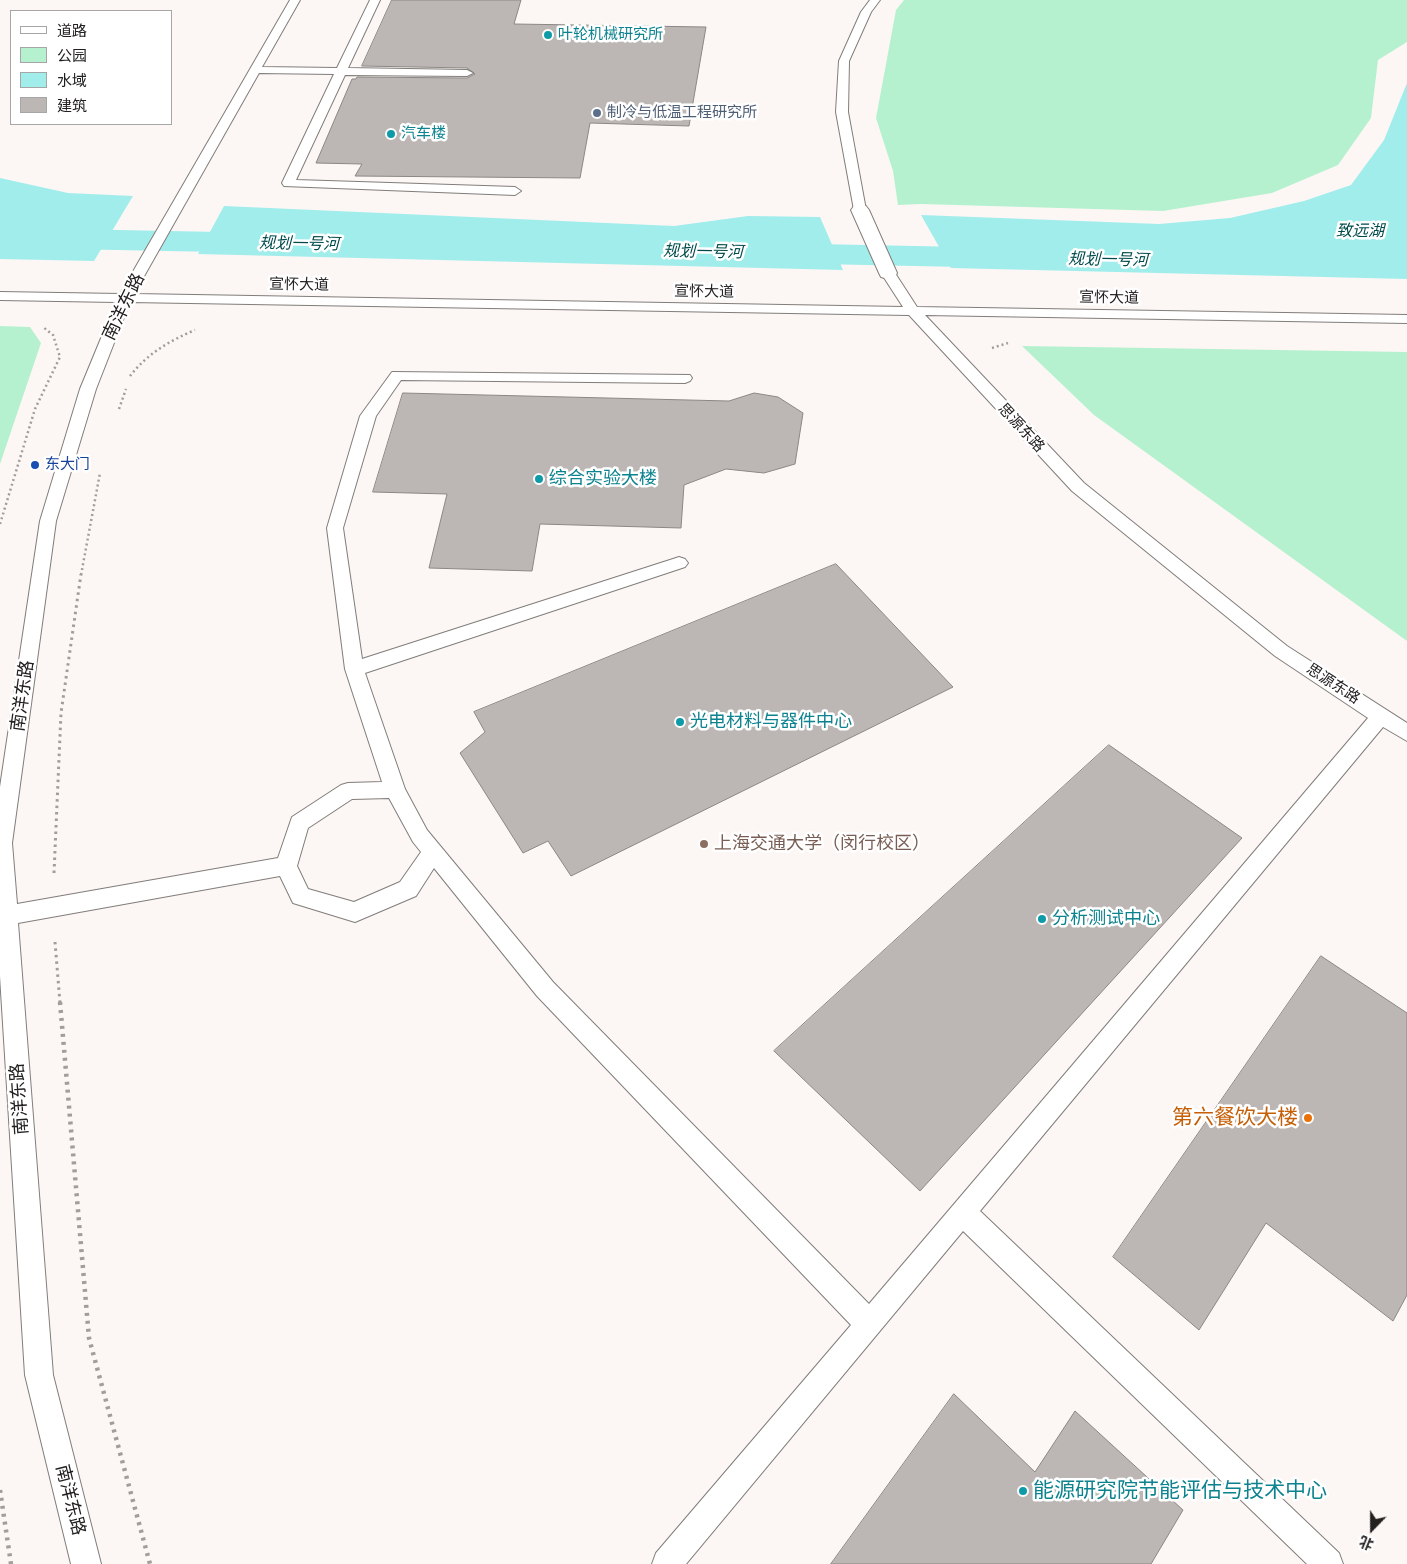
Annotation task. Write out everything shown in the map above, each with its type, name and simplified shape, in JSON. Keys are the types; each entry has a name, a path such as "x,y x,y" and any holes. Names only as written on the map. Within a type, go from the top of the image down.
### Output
{"street":[{"name":"思源东路","path":"860,210 888,273"}],"lane":[{"name":"南洋东路","path":"86,1564 39,1375 3,916 2,843 48,521 88,389 125,298 295,0"},
{"path":"375,0 288,184 515,191"},
{"name":"思源东路","path":"860,210 842,112 844,61 866,12 875,0"},
{"path":"255,70 467,73"},
{"name":"思源东路","path":"888,273 913,311 1078,488 1281,651 1407,733"},
{"name":"宣怀大道","path":"0,296 1407,319"},
{"path":"685,378 397,375 368,416 335,528 354,669 395,790 420,836 545,990 869,1324"},
{"path":"354,669 679,564"},
{"path":"667,1564 1381,716"},
{"path":"395,790 348,790 299,823 286,866 301,896 355,912 408,889 433,852"},
{"path":"3,916 286,866"},
{"path":"963,1214 1328,1564"}],"path":[{"path":"0,524 35,409 60,357 53,335 37,322 51,297"},
{"path":"0,1490 11,1564"}],"green space":[{"path":"904,0 1407,0 1407,42 1378,60 1371,118 1338,165 1272,193 1163,211 921,204 898,205 893,171 876,118 896,10"},
{"path":"0,326 30,327 41,343 0,464"},
{"path":"1022,346 1407,352 1407,641 1094,415"}],"water":[{"name":"致远湖","path":"1407,83 1407,279 951,268 921,215 1159,224 1230,218 1304,201 1351,185 1384,140"},
{"path":"0,178 68,193 133,196 94,261 0,259"},
{"path":"224,206 674,226 748,216 820,217 843,270 198,254"}],"building":[{"path":"392,0 521,0 514,24 706,27 689,126 590,123 580,178 355,176 362,164 316,163 352,79 357,77 467,78 475,74 467,68 362,66"},
{"name":"综合实验大楼","path":"403,393 729,401 754,393 778,397 803,413 795,464 764,473 726,469 684,485 681,528 540,524 532,571 429,568 447,494 373,492"},
{"name":"光电材料与器件中心","path":"836,564 953,687 571,876 548,841 523,853 460,753 485,732 474,712"},
{"name":"分析测试中心","path":"1109,745 1242,838 920,1191 774,1051"},
{"name":"第六餐饮大楼","path":"1321,956 1407,1013 1407,1295 1393,1321 1266,1223 1199,1330 1113,1257"},
{"name":"能源研究院节能评估与技术中心","path":"954,1394 1035,1472 1075,1411 1183,1510 1151,1564 831,1564"}],"waterway":[{"name":"规划一号河","path":"0,233 13,238 271,243"},
{"name":"规划一号河","path":"770,253 1011,258"}],"place":[{"name":"叶轮机械研究所","path":"548,35"},
{"name":"制冷与低温工程研究所","path":"597,113"},
{"name":"汽车楼","path":"391,134"},
{"name":"东大门","path":"35,465"},
{"name":"综合实验大楼","path":"539,479"},
{"name":"光电材料与器件中心","path":"680,722"},
{"name":"上海交通大学（闵行校区）","path":"704,844"},
{"name":"分析测试中心","path":"1042,919"},
{"name":"第六餐饮大楼","path":"1308,1118"},
{"name":"能源研究院节能评估与技术中心","path":"1023,1491"}]}
